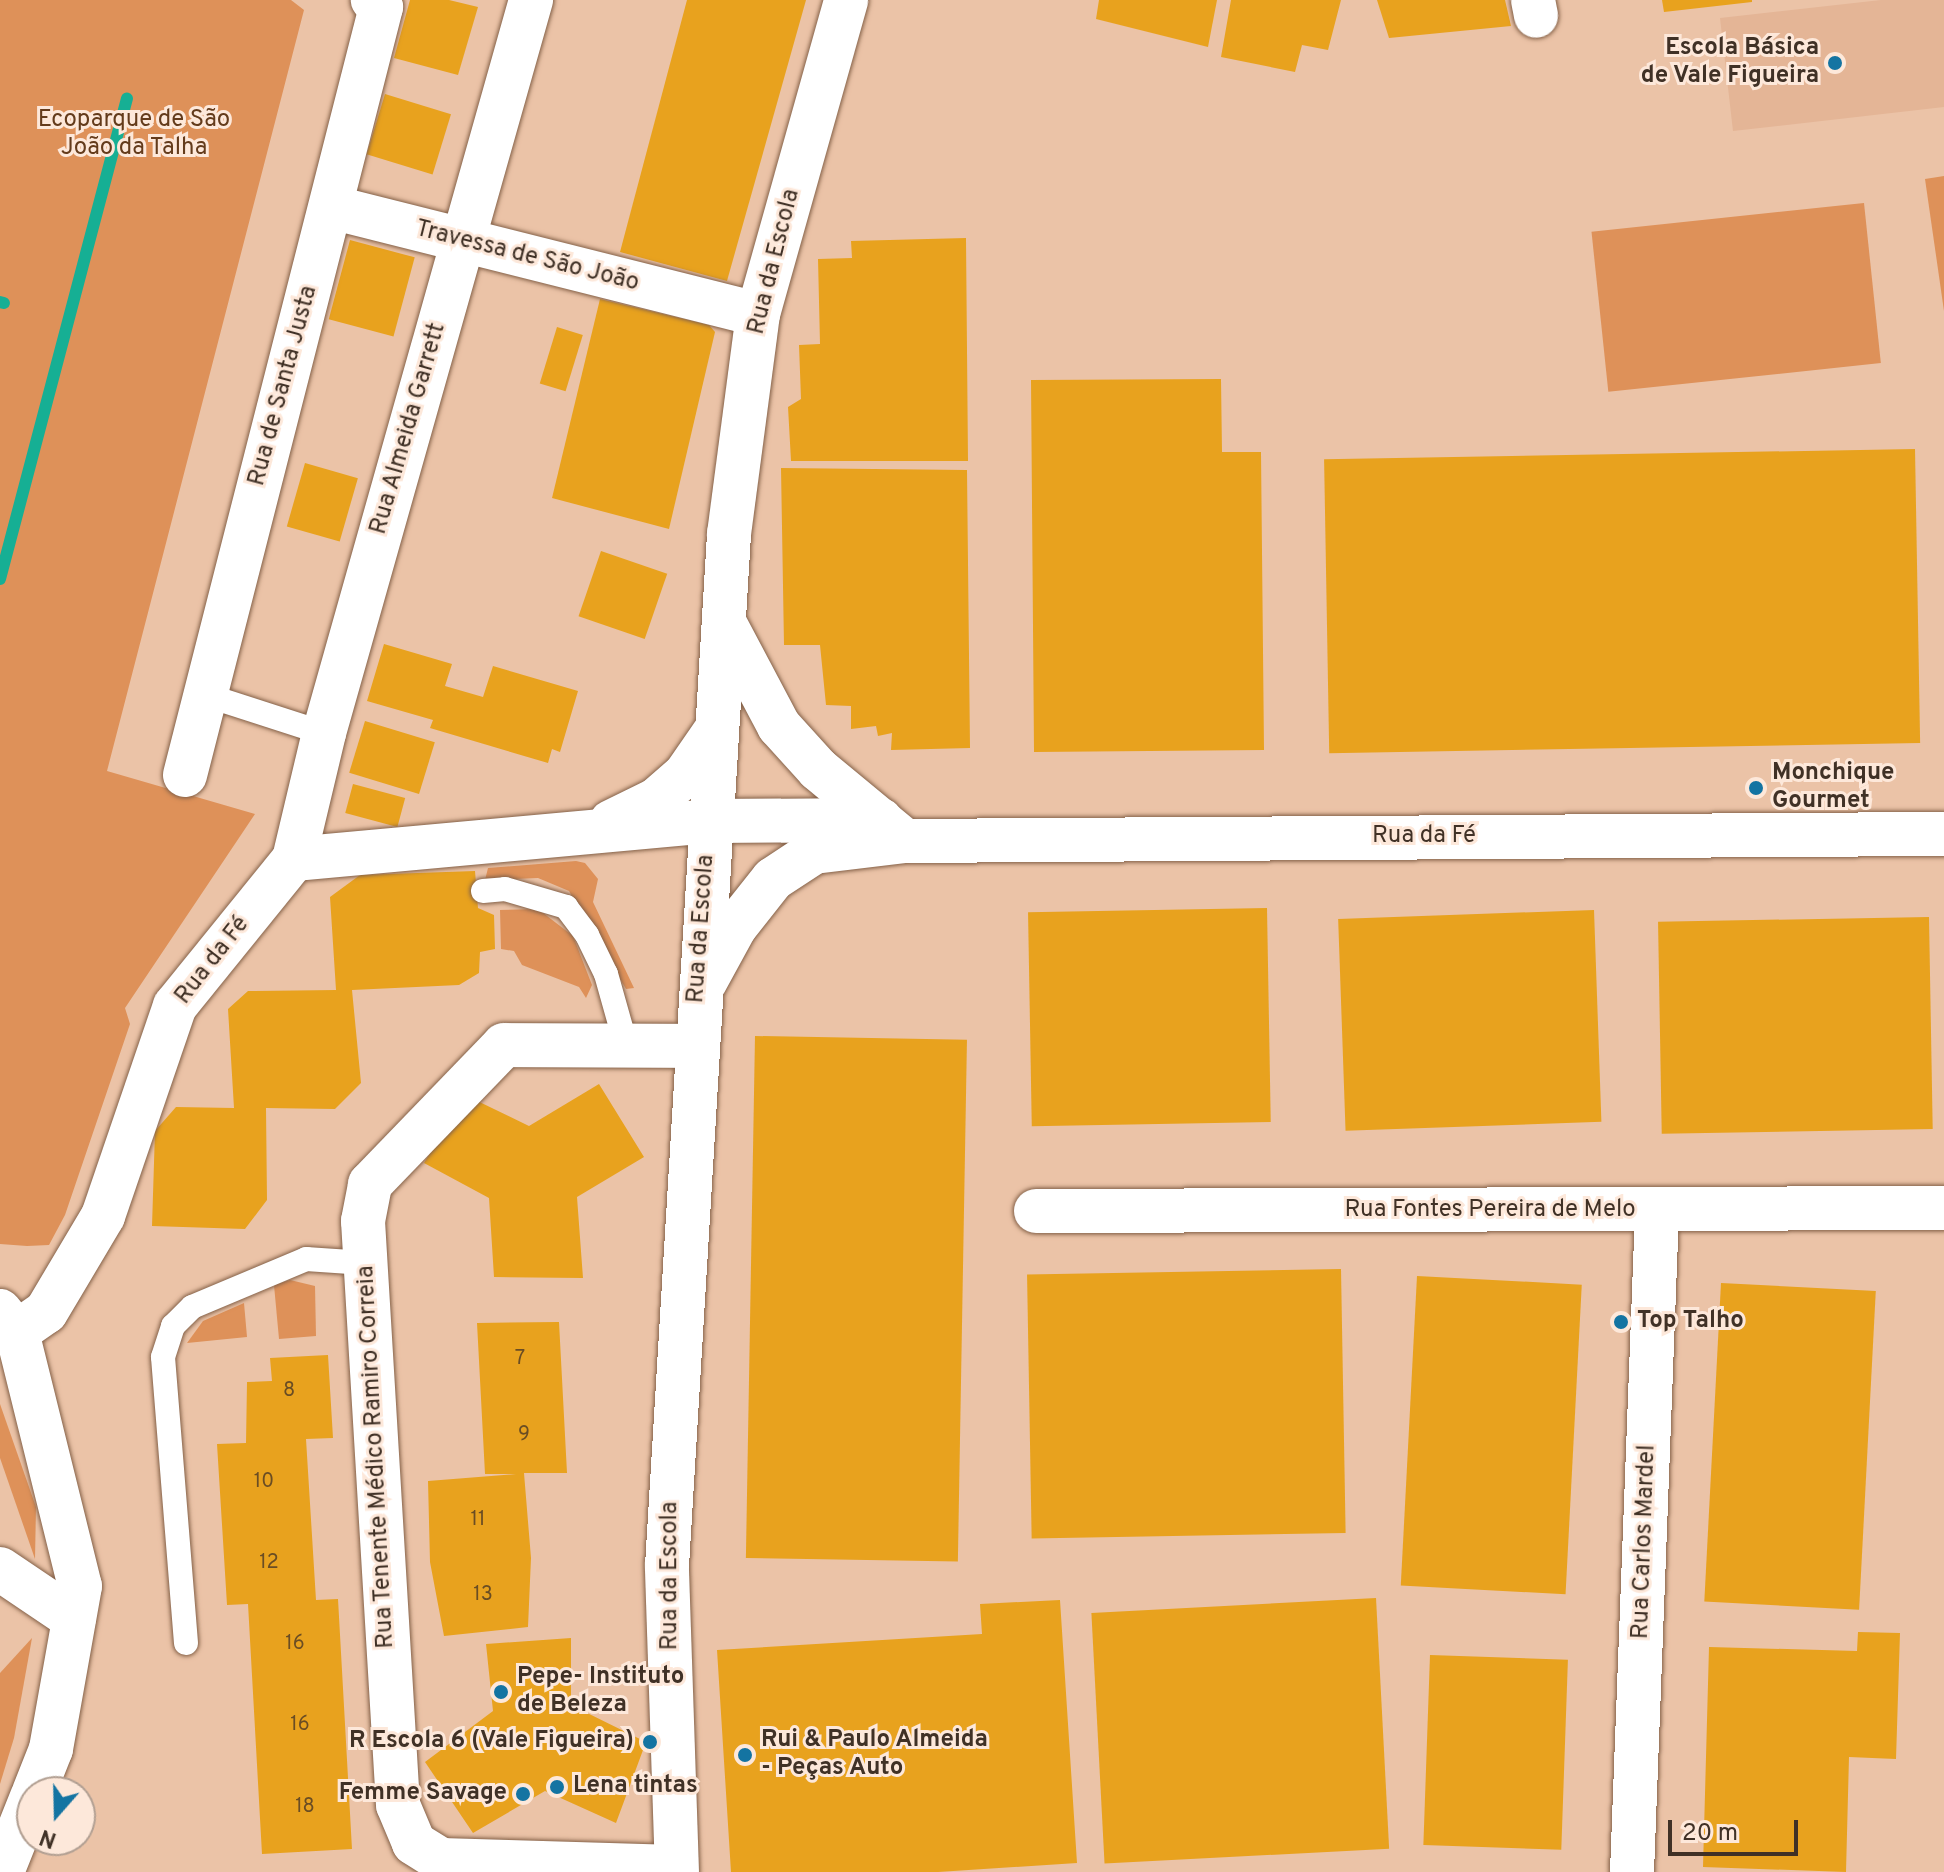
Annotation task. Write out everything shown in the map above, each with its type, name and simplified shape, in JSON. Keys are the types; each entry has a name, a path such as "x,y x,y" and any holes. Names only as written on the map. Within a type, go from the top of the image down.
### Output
{"street":[{"name":"Rua de Santa Justa","path":"185,775 381,7 373,0"},
{"name":"Rua Almeida Garrett","path":"294,859 324,733 531,0"},
{"name":"Rua da Escola","path":"676,1869 667,1566 698,995 724,622 741,309 846,0"},
{"name":"Travessa de São João","path":"331,207 461,242 741,309"},
{"path":"724,622 779,726 818,769 893,830"},
{"name":"Rua da Fé","path":"589,832 656,800 685,775 717,728"},
{"name":"Rua da Fé","path":"9,1321 46,1312 103,1216 175,1006 294,859 709,821 893,830 1944,834"},
{"name":"Rua da Fé","path":"698,995 735,927 773,879 814,852 893,830"},
{"name":"Rua Tenente Médico Ramiro Correia","path":"676,1869 441,1860 414,1843 398,1805 363,1221 370,1184 504,1045 695,1046"},
{"name":"Rua Fontes Pereira de Melo","path":"1036,1211 1944,1208"},
{"name":"Rua Carlos Mardel","path":"1632,1872 1657,1211"},
{"path":"9,1321 80,1586 51,1749 40,1776"},
{"path":"0,1569 74,1619"},
{"path":"2,1872 16,1837"}],"lane":[{"path":"206,695 324,733"},
{"path":"483,891 505,889 566,907 587,935 606,974 626,1045"},
{"path":"186,1643 163,1357 173,1326 192,1307 306,1259 365,1263"}],"shaded area":[{"name":"Escola Básica de Vale Figueira","path":"1881,0 1944,0 1944,107 1733,131 1720,18"}],"green space":[{"name":"Ecoparque de São João da Talha","path":"0,0 291,0 304,10 107,771 255,814 125,1008 130,1024 65,1215 49,1245 27,1246 0,1244"},
{"path":"1944,176 1944,311 1925,179"},
{"path":"1864,203 1881,363 1608,392 1592,232"},
{"path":"576,861 585,863 598,879 593,902 634,988 626,989 569,891 538,878 485,880 488,868"},
{"path":"538,909 573,936 592,985 586,998 579,987 522,965 514,951 501,949 500,910"},
{"path":"290,1280 315,1286 316,1336 279,1339 274,1285"},
{"path":"244,1303 247,1337 187,1343 203,1321"},
{"path":"0,1404 36,1507 35,1559 0,1458"},
{"path":"32,1638 14,1738 0,1784 0,1673"}],"building":[{"path":"410,0 449,0 478,7 458,75 394,58"},
{"path":"687,0 806,0 727,281 620,252"},
{"path":"1099,0 1217,0 1208,47 1096,19"},
{"path":"1231,0 1341,0 1328,50 1302,45 1295,72 1221,57"},
{"path":"1377,0 1505,0 1511,26 1389,38"},
{"path":"1662,0 1752,0 1752,2 1664,12"},
{"path":"385,94 451,114 433,174 367,154"},
{"path":"966,238 968,461 791,461 788,407 801,399 799,345 820,344 818,259 852,258 851,241"},
{"path":"350,240 415,257 393,337 329,319"},
{"path":"600,299 709,325 715,332 669,529 552,498"},
{"path":"557,327 583,335 566,391 540,383"},
{"path":"1221,379 1222,452 1261,452 1264,750 1034,752 1031,380"},
{"path":"1915,449 1920,743 1329,753 1324,459"},
{"path":"305,463 358,478 340,542 287,526"},
{"path":"781,468 967,470 970,748 891,750 892,733 878,736 876,726 851,729 851,706 826,705 820,645 784,645"},
{"path":"601,551 667,574 645,639 579,616"},
{"path":"384,644 452,664 445,686 483,697 493,666 578,691 560,752 552,749 548,763 430,728 433,720 367,701"},
{"path":"365,721 435,742 419,794 349,773"},
{"path":"353,784 405,798 397,827 345,813"},
{"path":"475,871 478,908 494,915 495,949 480,952 479,973 459,985 352,990 361,1083 335,1109 266,1108 267,1200 245,1229 152,1226 155,1131 176,1107 234,1108 228,1009 248,991 336,990 330,897 360,875"},
{"path":"1267,908 1271,1122 1032,1126 1028,912"},
{"path":"1594,910 1601,1122 1346,1131 1338,919"},
{"path":"1929,917 1933,1129 1662,1134 1658,922"},
{"path":"755,1036 967,1040 958,1562 746,1558"},
{"path":"599,1084 644,1157 577,1197 583,1278 494,1277 489,1198 424,1163 465,1095 529,1126"},
{"path":"1341,1269 1346,1533 1032,1538 1027,1274"},
{"path":"1417,1276 1582,1285 1566,1594 1401,1586"},
{"path":"1721,1283 1876,1291 1859,1610 1704,1602"},
{"path":"559,1322 567,1473 524,1473 531,1558 528,1627 444,1636 430,1562 428,1481 516,1474 485,1474 477,1323"},
{"path":"328,1355 333,1438 306,1439 316,1600 338,1599 352,1849 262,1854 248,1604 227,1605 217,1444 246,1443 247,1382 272,1381 270,1358"},
{"path":"1376,1598 1389,1849 1105,1864 1091,1613"},
{"path":"1060,1600 1077,1863 938,1872 731,1872 717,1650 982,1634 980,1604"},
{"path":"1858,1632 1900,1633 1896,1759 1849,1757 1846,1872 1703,1867 1709,1647 1857,1651"},
{"path":"571,1638 571,1705 646,1742 616,1823 545,1791 473,1833 425,1762 493,1711 486,1644"},
{"path":"1430,1655 1568,1660 1561,1850 1423,1845"}],"waterway":[{"path":"0,579 127,99"},
{"path":"0,302 4,303"}],"place":[{"name":"Escola Básica de Vale Figueira","path":"1835,63"},
{"name":"Monchique Gourmet","path":"1756,788"},
{"name":"Top Talho","path":"1621,1322"},
{"name":"Pepe- Instituto de Beleza","path":"501,1692"},
{"name":"R Escola 6 (Vale Figueira)","path":"650,1742"},
{"name":"Rui & Paulo Almeida - Peças Auto","path":"745,1755"},
{"name":"Lena tintas","path":"557,1787"},
{"name":"Femme Savage","path":"523,1794"}]}
